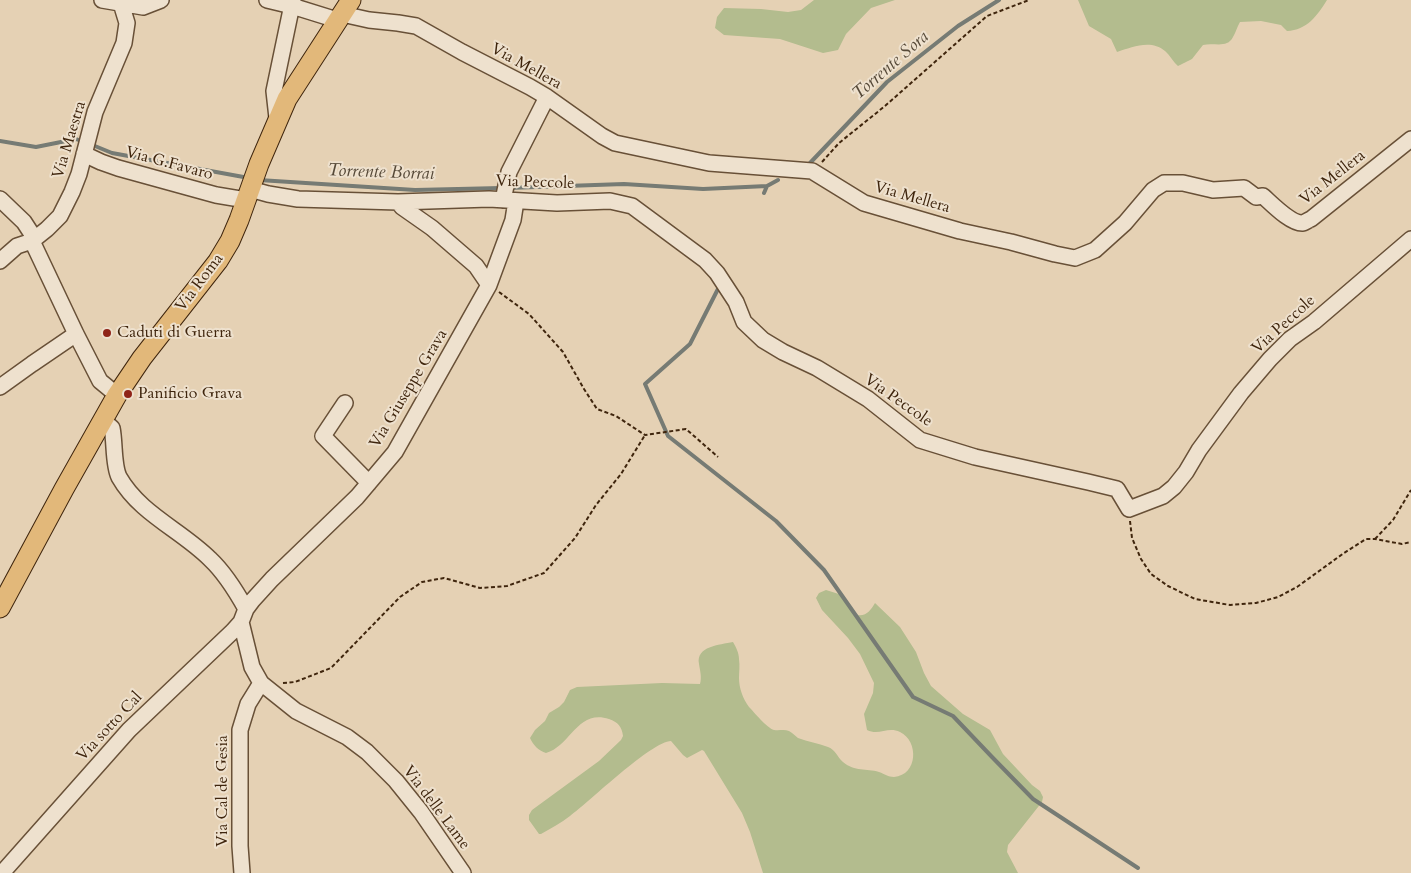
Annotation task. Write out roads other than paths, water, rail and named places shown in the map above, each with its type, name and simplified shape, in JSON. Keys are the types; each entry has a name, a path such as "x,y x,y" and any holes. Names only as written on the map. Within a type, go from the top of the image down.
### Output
{"main road":[{"name":"Via Roma","path":"0,608 117,395 142,358 218,261 230,241 286,98 344,11"}],"street":[{"path":"102,0 143,7 161,0"},
{"name":"Via Mellera","path":"267,0 344,11 351,16 368,20 416,26 530,87 615,143 709,163 812,172 864,203 960,231 1075,258 1094,250 1126,223 1153,190 1164,182 1183,183 1213,190 1244,188 1256,197 1263,196 1293,220 1304,223 1411,139"},
{"name":"Via Maestra","path":"0,261 17,246 34,240 60,216 72,192 80,174 95,112 124,43 127,23 121,2"},
{"path":"277,118 274,92 292,3"},
{"name":"Via Giuseppe Grava","path":"243,615 272,579 357,497 395,452 489,285 513,220 508,198 509,172 547,97"},
{"name":"Via G.Favaro","path":"85,150 100,162 216,195 249,192"},
{"name":"Via Peccole","path":"249,192 298,199 398,202 508,198 557,203 610,201 632,206 705,260 717,273 736,302 744,322 763,340 817,368 868,399 920,440 975,457 1117,489 1129,508 1163,496 1174,487 1186,472 1199,450 1270,359 1290,339 1314,322 1411,239"},
{"path":"0,199 24,222 100,381 117,395"},
{"path":"398,202 476,266 489,285"},
{"path":"0,245 17,246"},
{"path":"0,387 76,334"},
{"path":"345,403 323,436 369,483"},
{"name":"Via delle Lame","path":"103,420 112,428 115,465 118,476 131,493 144,507 210,558 234,588 243,615 252,666 261,683 296,711 348,736 367,752 396,781 421,812 463,873"},
{"name":"Via sotto Cal","path":"2,873 129,730 243,615"},
{"name":"Via Cal de Gesia","path":"242,873 240,846 240,730 248,704 261,683"}],"waterway":[{"name":"Torrente Sora","path":"810,163 887,82 958,26 999,0"},
{"name":"Torrente Borrai","path":"0,141 36,147 76,139 84,142"},
{"name":"Torrente Borrai","path":"90,144 112,153 249,178"},
{"name":"Torrente Borrai","path":"259,180 415,190 501,188"},
{"name":"Torrente Borrai","path":"764,193 767,186 778,180"},
{"name":"Torrente Borrai","path":"508,188 624,184 703,189 767,186"},
{"path":"720,285 690,344 645,384 668,436 776,521 824,570 913,697 953,716 1033,799 1138,868"}],"place":[{"name":"Caduti di Guerra","path":"107,333"},
{"name":"Panificio Grava","path":"128,394"}]}
